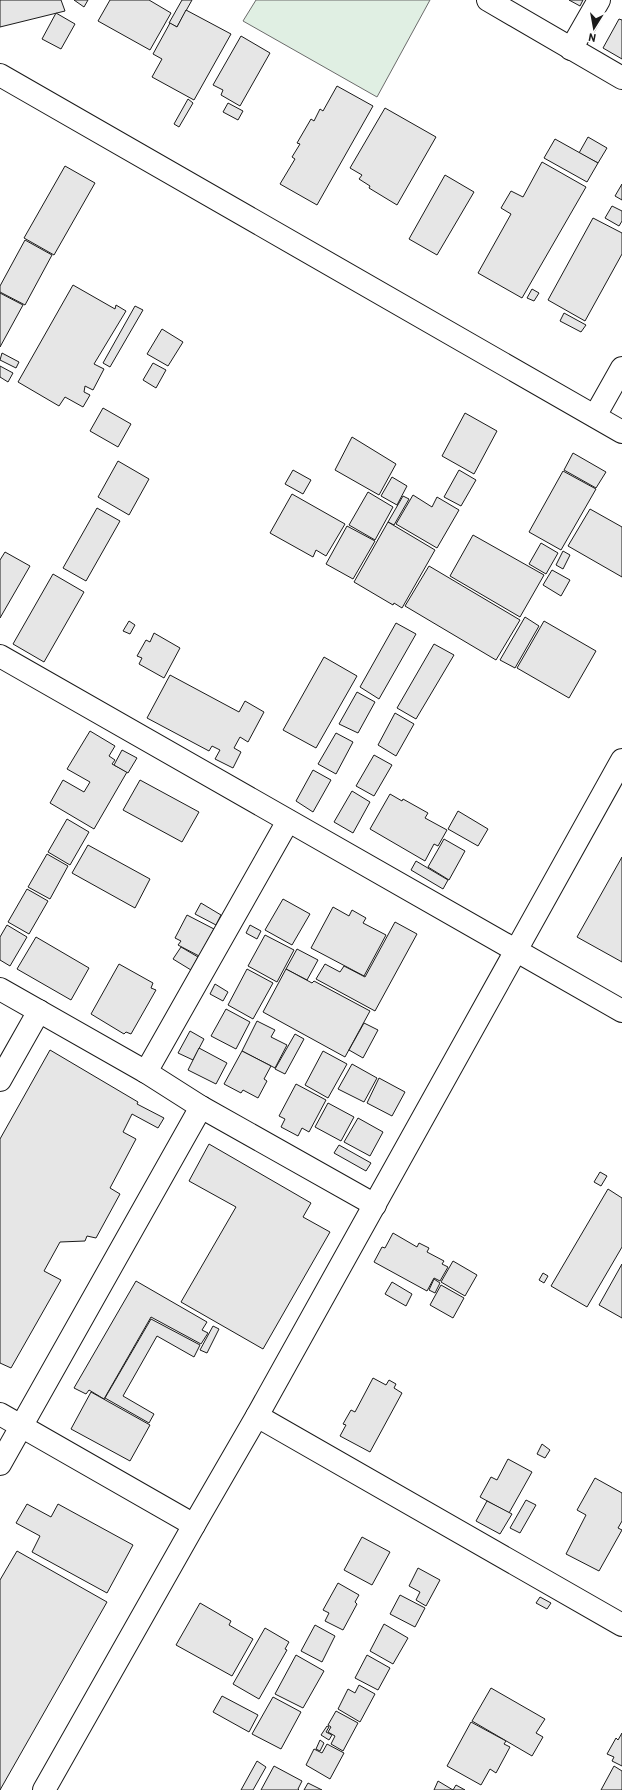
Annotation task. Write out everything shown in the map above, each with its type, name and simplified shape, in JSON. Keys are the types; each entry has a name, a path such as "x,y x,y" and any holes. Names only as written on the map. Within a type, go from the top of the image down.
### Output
{"street":[{"path":"488,0 622,78"},
{"path":"571,49 599,0"},
{"path":"0,75 622,432"},
{"path":"595,416 622,368"},
{"path":"0,656 622,1011"},
{"path":"44,1790 376,1205 622,760"},
{"path":"146,1072 288,821"},
{"path":"0,989 146,1072 201,1108 376,1205"},
{"path":"0,1080 39,1011"},
{"path":"0,1464 201,1108"},
{"path":"0,1414 194,1525"},
{"path":"257,1416 622,1625"}],"green space":[{"path":"256,0 430,0 377,97 243,21"}],"building":[{"path":"0,0 61,0 65,11 0,27"},
{"path":"74,0 88,0 84,7"},
{"path":"110,0 149,0 171,13 150,50 98,21"},
{"path":"182,0 192,0 177,27 169,23"},
{"path":"569,0 583,0 580,6"},
{"path":"186,10 231,34 194,100 152,77 162,59 153,54 170,23 177,27"},
{"path":"56,13 75,24 61,49 42,39"},
{"path":"619,19 622,20 622,59 603,48"},
{"path":"241,36 270,53 240,106 221,95 223,90 213,85"},
{"path":"337,86 373,106 317,205 280,184 295,159 292,157 300,144 297,143 311,119 314,121 320,109 323,111"},
{"path":"188,99 193,103 179,127 174,124"},
{"path":"228,103 243,111 238,120 223,112"},
{"path":"385,108 436,137 397,205 369,188 370,186 359,179 362,175 350,168"},
{"path":"588,137 607,148 598,163 579,153"},
{"path":"555,139 598,163 587,182 544,158"},
{"path":"542,162 586,187 522,298 478,273 511,214 501,208 511,191 523,197"},
{"path":"65,166 95,183 54,255 24,238"},
{"path":"445,175 474,192 437,255 409,239"},
{"path":"622,184 622,200 615,196"},
{"path":"612,206 622,211 622,221 619,226 605,218"},
{"path":"593,218 622,233 622,254 585,321 548,300"},
{"path":"25,240 52,255 25,305 0,292 0,286"},
{"path":"73,285 115,309 116,305 126,311 94,364 104,369 93,390 85,386 84,392 90,395 83,407 65,397 59,406 18,382"},
{"path":"532,289 539,293 534,301 527,298"},
{"path":"0,293 23,305 0,347"},
{"path":"135,306 143,310 110,367 103,363"},
{"path":"564,313 586,325 581,332 560,321"},
{"path":"162,329 183,342 168,366 147,354"},
{"path":"2,353 19,362 16,368 0,360"},
{"path":"153,363 166,370 156,388 143,380"},
{"path":"0,366 13,373 8,382 0,377"},
{"path":"103,408 131,424 118,447 90,431"},
{"path":"465,413 497,431 474,474 442,456"},
{"path":"352,437 396,464 379,495 335,470"},
{"path":"573,453 606,472 596,488 564,470"},
{"path":"118,461 149,479 129,515 98,497"},
{"path":"293,470 311,480 303,494 285,484"},
{"path":"459,470 476,480 461,506 444,497"},
{"path":"563,471 596,489 561,550 529,532"},
{"path":"392,477 407,486 397,505 381,496"},
{"path":"368,492 393,507 375,540 349,525"},
{"path":"292,494 345,524 326,556 316,550 313,557 270,533"},
{"path":"413,495 432,507 437,497 459,510 437,548 396,524"},
{"path":"403,496 409,499 394,525 388,522"},
{"path":"97,508 120,521 86,581 63,568"},
{"path":"590,509 622,527 622,577 568,546"},
{"path":"388,522 435,550 402,608 394,603 393,605 354,582"},
{"path":"347,526 375,541 353,579 326,564"},
{"path":"473,535 544,575 520,617 450,576"},
{"path":"541,543 558,553 546,574 529,564"},
{"path":"563,551 570,555 563,569 556,565"},
{"path":"5,552 30,566 0,618 0,560"},
{"path":"429,566 520,620 496,660 405,606"},
{"path":"552,570 570,580 561,596 543,585"},
{"path":"53,574 84,592 44,662 13,644"},
{"path":"525,617 539,626 515,668 500,660"},
{"path":"129,621 135,625 130,634 123,631"},
{"path":"544,621 596,651 569,698 517,668"},
{"path":"396,623 416,634 379,699 360,687"},
{"path":"154,633 180,648 164,678 139,664 142,658 137,656 146,640 150,642"},
{"path":"434,644 454,655 416,719 397,708"},
{"path":"324,657 357,676 316,748 283,730"},
{"path":"170,675 239,712 245,701 264,712 248,742 240,737 234,748 241,752 233,768 215,759 220,750 212,746 209,751 147,718"},
{"path":"357,692 375,702 358,733 339,724"},
{"path":"395,713 414,724 396,756 378,745"},
{"path":"90,731 115,746 109,756 115,760 112,764 127,772 94,829 50,803 63,780 84,792 90,782 67,769"},
{"path":"336,733 353,742 336,774 318,764"},
{"path":"122,750 137,758 128,773 114,765"},
{"path":"374,755 392,765 374,796 356,786"},
{"path":"313,770 331,780 313,812 296,801"},
{"path":"140,780 199,812 182,842 123,810"},
{"path":"352,791 370,802 353,833 334,822"},
{"path":"390,794 402,801 403,799 428,813 425,818 447,830 438,846 434,844 425,861 370,829"},
{"path":"458,811 488,829 478,846 448,829"},
{"path":"67,819 89,832 70,865 48,852"},
{"path":"444,839 465,851 449,880 428,867"},
{"path":"88,845 150,879 135,908 72,873"},
{"path":"47,854 68,866 50,899 28,887"},
{"path":"622,857 622,962 577,937"},
{"path":"416,861 448,880 443,889 411,870"},
{"path":"27,889 48,901 29,934 8,922"},
{"path":"283,899 310,914 292,945 265,930"},
{"path":"201,903 221,915 216,925 195,914"},
{"path":"333,907 349,916 352,910 366,918 363,923 386,935 364,976 311,948"},
{"path":"187,915 214,929 199,956 178,945 181,941 175,938"},
{"path":"395,922 417,934 375,1011 316,979 325,964 340,972 344,966 365,977"},
{"path":"7,925 27,937 10,966 0,960 0,937"},
{"path":"250,925 261,931 257,939 246,933"},
{"path":"265,935 294,950 277,982 248,966"},
{"path":"36,937 89,968 71,1000 17,969"},
{"path":"181,947 198,957 191,970 173,959"},
{"path":"297,949 318,960 307,980 286,969"},
{"path":"119,964 153,983 151,988 156,990 131,1034 126,1032 124,1034 91,1014"},
{"path":"247,969 273,983 253,1019 228,1005"},
{"path":"286,969 312,983 314,981 370,1011 345,1057 263,1012"},
{"path":"215,984 228,992 223,1001 210,994"},
{"path":"226,1009 250,1022 236,1049 211,1036"},
{"path":"257,1021 275,1030 271,1037 287,1045 275,1068 242,1051"},
{"path":"364,1023 378,1030 363,1058 349,1050"},
{"path":"190,1031 204,1039 193,1060 178,1053"},
{"path":"295,1034 304,1039 285,1074 275,1069"},
{"path":"199,1048 227,1063 216,1084 188,1070"},
{"path":"50,1050 138,1102 137,1104 164,1118 158,1128 132,1114 123,1132 136,1139 110,1188 120,1194 96,1238 87,1236 85,1241 60,1242 44,1271 61,1280 11,1368 0,1363 0,1139"},
{"path":"242,1051 271,1066 264,1079 267,1081 258,1098 243,1090 241,1093 224,1084"},
{"path":"323,1051 347,1064 328,1098 305,1085"},
{"path":"352,1064 377,1078 364,1102 338,1089"},
{"path":"379,1078 405,1092 392,1116 367,1103"},
{"path":"296,1084 326,1100 309,1132 302,1128 298,1136 281,1127 285,1119 279,1116"},
{"path":"328,1103 354,1117 341,1141 315,1127"},
{"path":"358,1118 383,1132 370,1156 344,1142"},
{"path":"209,1144 311,1203 303,1217 330,1232 263,1349 181,1302 236,1207 189,1181"},
{"path":"339,1145 371,1163 366,1171 334,1153"},
{"path":"600,1172 607,1176 601,1186 594,1182"},
{"path":"608,1189 622,1198 622,1247 587,1307 551,1286"},
{"path":"393,1233 417,1247 419,1243 429,1248 427,1252 444,1261 442,1264 448,1267 440,1281 434,1278 427,1291 374,1262 382,1247 385,1248"},
{"path":"453,1261 477,1275 465,1296 441,1282"},
{"path":"622,1264 622,1318 599,1305"},
{"path":"543,1273 548,1276 544,1283 539,1280"},
{"path":"434,1279 440,1283 435,1293 429,1290"},
{"path":"136,1281 207,1322 202,1330 208,1333 201,1344 151,1317 104,1399 89,1390 86,1394 74,1388"},
{"path":"392,1282 412,1294 406,1306 385,1294"},
{"path":"441,1285 464,1298 453,1318 430,1305"},
{"path":"151,1319 200,1345 194,1357 157,1336 123,1396 154,1414 149,1423 105,1398"},
{"path":"213,1326 219,1329 207,1353 200,1350"},
{"path":"373,1378 386,1385 389,1380 396,1384 394,1388 402,1393 370,1452 340,1436 346,1425 343,1424 351,1410 355,1412"},
{"path":"91,1392 150,1425 130,1461 71,1429"},
{"path":"542,1444 550,1450 545,1458 537,1454"},
{"path":"508,1459 532,1472 509,1513 480,1497 491,1477 497,1480"},
{"path":"595,1478 622,1493 622,1521 618,1528 622,1530 599,1571 566,1554 586,1515 577,1510"},
{"path":"526,1500 536,1505 520,1533 510,1528"},
{"path":"487,1501 512,1514 500,1534 476,1521"},
{"path":"27,1504 51,1517 58,1504 133,1545 107,1593 32,1552 40,1536 16,1523"},
{"path":"362,1537 390,1552 372,1585 344,1570"},
{"path":"17,1551 107,1602 0,1790 0,1580"},
{"path":"418,1568 440,1580 426,1606 416,1600 420,1592 409,1586"},
{"path":"338,1583 359,1595 355,1602 357,1604 343,1630 325,1621 329,1613 323,1610"},
{"path":"400,1595 425,1608 415,1627 390,1614"},
{"path":"540,1597 551,1603 547,1609 536,1603"},
{"path":"200,1603 231,1621 229,1625 253,1639 232,1676 176,1645"},
{"path":"384,1624 408,1638 393,1664 370,1651"},
{"path":"315,1625 335,1636 322,1662 301,1651"},
{"path":"265,1628 289,1642 285,1649 287,1650 259,1699 233,1684"},
{"path":"296,1655 324,1671 303,1708 275,1694"},
{"path":"367,1655 390,1668 378,1690 355,1678"},
{"path":"359,1685 375,1694 360,1722 338,1709 348,1689 355,1693"},
{"path":"491,1688 545,1719 536,1733 543,1737 532,1756 472,1721"},
{"path":"222,1696 258,1715 249,1732 213,1712"},
{"path":"273,1697 301,1712 281,1749 252,1734"},
{"path":"336,1711 358,1723 343,1751 331,1744 335,1736 328,1732 331,1727 328,1725"},
{"path":"471,1722 506,1741 504,1744 510,1747 496,1773 490,1769 481,1785 447,1766"},
{"path":"327,1726 329,1727 326,1732 332,1735 329,1740 321,1735"},
{"path":"622,1733 622,1766 612,1761 614,1757 607,1754 616,1738 618,1740"},
{"path":"320,1740 324,1743 320,1751 316,1749"},
{"path":"327,1744 344,1753 330,1779 306,1765 314,1749 322,1753"},
{"path":"257,1761 266,1767 253,1790 241,1790"},
{"path":"274,1766 302,1781 298,1789 299,1790 261,1790"},
{"path":"614,1766 622,1771 622,1790 601,1790"},
{"path":"438,1781 453,1790 434,1790"},
{"path":"308,1783 322,1790 304,1790"},
{"path":"456,1785 465,1790 453,1790"}]}
